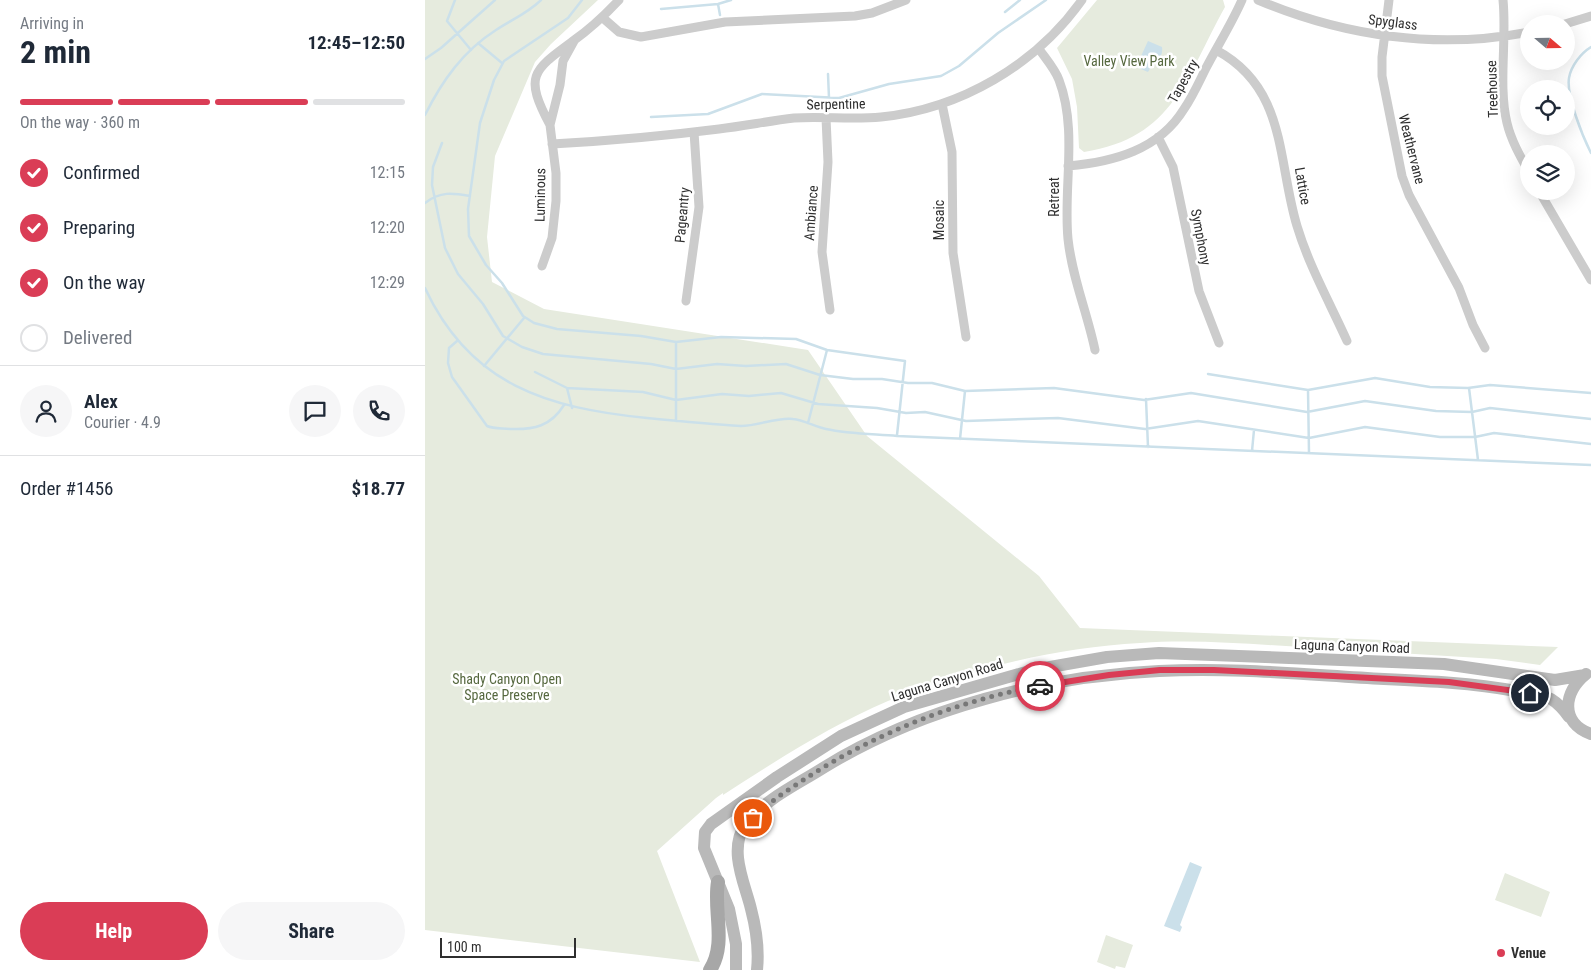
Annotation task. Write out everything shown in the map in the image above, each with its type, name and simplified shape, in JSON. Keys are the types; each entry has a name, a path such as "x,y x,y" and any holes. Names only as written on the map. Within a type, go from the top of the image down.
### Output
{"main road":[{"name":"Laguna Canyon Road","path":"736,970 733,925 704,848 705,832 711,824 777,777 841,736 895,711 965,688 1033,670 1107,658 1150,654 1444,664 1555,680 1588,673"},
{"path":"1208,656 1214,670"},
{"path":"757,970 756,938 739,866 738,841 745,825 760,810 786,791 849,752 911,723 970,704 1037,687 1109,675 1160,670 1214,670 1435,681 1495,687 1543,696 1559,705 1573,723 1591,734"},
{"path":"1569,717 1570,694 1574,684 1588,673"},
{"path":"711,970 716,959 719,939 715,905 718,882"}],"street":[{"name":"Luminous","path":"543,266 552,238 556,214 557,187 550,125 536,96 536,79 541,66 547,59 603,18 619,0"},
{"path":"603,18 619,32 641,37 725,22 855,16 872,13 906,0"},
{"name":"Serpentine","path":"553,144 694,132 794,118 880,117 942,104 989,82 1039,48 1060,28 1082,0"},
{"name":"Tapestry","path":"1068,166 1115,160 1158,137 1183,111 1243,0"},
{"name":"Spyglass","path":"1258,0 1317,22 1384,36 1428,40 1520,34"},
{"name":"Weathervane","path":"1389,0 1384,36 1382,76 1401,176 1409,195 1459,288 1473,325 1485,348"},
{"name":"Treehouse","path":"1503,0 1506,36 1505,112 1511,138 1520,155"},
{"path":"1575,21 1591,16"},
{"name":"Luminous","path":"550,125 560,85 563,61 574,41"},
{"name":"Retreat","path":"1039,48 1054,70 1062,90 1066,115 1068,166 1067,221 1070,253 1095,350"},
{"name":"Lattice","path":"1216,50 1246,72 1269,106 1282,146 1299,230 1309,257 1347,341"},
{"name":"Mosaic","path":"942,104 951,152 953,253 966,337"},
{"name":"Ambiance","path":"826,118 828,162 822,241 829,310"},
{"name":"Pageantry","path":"686,301 699,207 694,132"},
{"name":"Symphony","path":"1158,137 1173,167 1199,291 1219,343"},
{"path":"1544,200 1591,280"}],"green space":[{"name":"Shady Canyon Open Space Preserve","path":"425,0 598,0 551,44 535,62 495,156 487,237 492,282 544,309 808,350 867,436 1039,576 1080,628 1558,647 1540,665 1496,659 1201,642 1140,643 1108,646 1044,655 1012,662 949,679 888,701 845,721 723,795 723,793 657,851 700,962 425,930"},
{"name":"Valley View Park","path":"1097,0 1223,0 1225,7 1187,80 1174,100 1158,118 1139,133 1114,145 1084,152 1079,148 1077,107 1072,79 1057,48"},
{"path":"1505,873 1550,892 1541,917 1495,900"},
{"path":"1106,935 1133,945 1125,968 1116,966 1115,969 1097,962"}],"water":[{"path":"1148,41 1162,47 1162,51 1160,58 1148,72 1136,67"},
{"path":"1190,862 1202,867 1180,925 1182,927 1180,932 1164,926"}],"waterway":[{"path":"455,0 447,21 471,50"},
{"path":"425,59 441,48 495,0"},
{"path":"425,115 446,79 473,47 496,30 525,13 541,0"},
{"path":"582,0 568,18 504,61 494,80 480,123 468,209 469,236 486,265 502,283 523,316 534,323 557,329 641,336 676,342 721,337 796,339 827,350 905,361 897,435"},
{"path":"661,9 718,4 731,0"},
{"path":"1005,12 1020,0"},
{"path":"651,117 708,114 762,94 839,98 889,84 941,76 959,66 998,33 1046,0"},
{"path":"718,4 720,15"},
{"path":"478,43 502,63"},
{"path":"1591,47 1574,64 1569,78 1570,95 1576,116 1591,153"},
{"path":"828,74 829,98"},
{"path":"442,143 433,167 432,185 445,248 458,274 483,304 503,336 522,347 543,354 651,364 676,369 717,364 746,366 786,364 820,375 853,379 882,379 908,383 932,383 965,391 1054,388 1144,400 1191,393 1307,412 1365,401 1436,411 1472,412 1490,408 1591,419"},
{"path":"425,203 436,196 447,194 470,196"},
{"path":"425,288 443,321 465,348 489,369 515,386 545,398 611,414 741,426 781,419 793,419 835,431 897,436 1591,465"},
{"path":"484,366 524,318"},
{"path":"457,341 449,348 448,363 452,377 487,426 527,429 548,422 564,405"},
{"path":"676,342 676,421"},
{"path":"808,423 827,350"},
{"path":"535,372 567,388 643,392 676,400 722,394 749,396 781,393 818,404 877,408 906,413 925,412 966,421 1058,418 1145,429 1198,421 1309,438 1365,427 1440,437 1475,437 1494,433 1591,444"},
{"path":"1208,374 1308,390 1375,378 1430,387 1468,388 1490,385 1591,393"},
{"path":"567,388 572,408"},
{"path":"1469,388 1478,460"},
{"path":"1308,390 1309,453"},
{"path":"960,439 965,391"},
{"path":"1146,399 1148,447"},
{"path":"1252,451 1254,430"}],"way so far":[{"path":"753,818 760,810 786,791 849,752 911,723 970,704 1040,686"}],"place":[{"name":"Venue","path":"1501,953"}],"route":[{"path":"1040,686 1109,675 1160,670 1214,670 1449,682 1530,693"}]}
